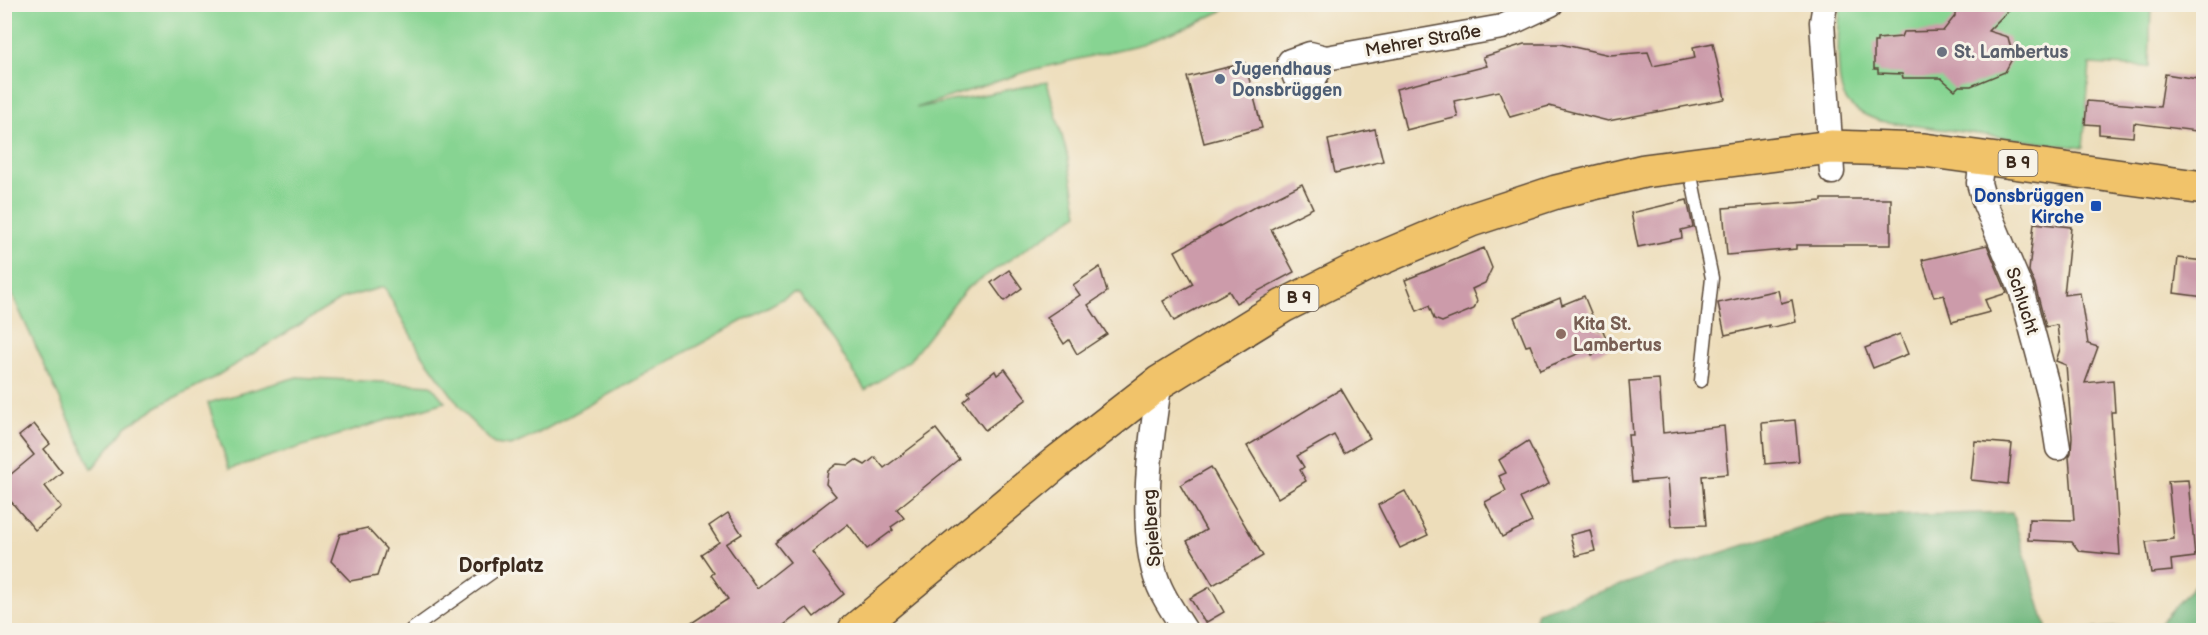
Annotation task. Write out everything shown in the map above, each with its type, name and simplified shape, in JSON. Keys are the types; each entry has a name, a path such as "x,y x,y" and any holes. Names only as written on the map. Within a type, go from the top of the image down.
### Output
{"main road":[{"name":"B 9","path":"855,630 1056,463 1160,382 1294,301 1365,265 1471,220 1556,192 1644,171 1689,165 1831,160 1924,150 2204,188"}],"street":[{"name":"Mehrer Straße","path":"1326,58 1502,27 1551,4"},
{"path":"1825,4 1822,22 1831,160"},
{"name":"Schlucht","path":"1982,158 1979,183 1985,204 2021,289 2050,397 2058,448"},
{"name":"Spielberg","path":"1160,382 1147,499 1151,549 1158,582 1185,630"}],"lane":[{"path":"1689,165 1712,278 1701,381"},
{"path":"411,630 501,566"}],"green space":[{"path":"5,4 1230,5 1192,25 1142,44 1032,70 916,108 1047,82 1067,154 1078,214 966,289 910,360 865,390 835,343 799,294 793,293 535,435 511,446 494,444 470,420 421,353 384,287 343,298 215,377 162,404 127,426 92,469 5,279"},
{"path":"1841,5 2151,5 2149,67 2090,64 2083,148 1880,121 1854,108 1843,94 1838,63"},
{"path":"297,377 431,385 445,402 229,469 208,403"},
{"path":"2012,512 2047,630 1532,630 1537,612 1828,518"},
{"path":"2203,576 2203,630 2079,630 2158,625"}],"building":[{"name":"St. Lambertus","path":"1955,4 2015,4 1988,31 2008,37 2013,57 2005,72 1971,86 1959,86 1955,90 1941,78 1903,78 1902,74 1878,73 1878,69 1874,69 1874,42 1877,42 1877,39 1901,37 1903,32 1943,31 1955,16"},
{"path":"1713,43 1725,99 1608,121 1549,106 1510,117 1499,91 1454,101 1458,117 1406,130 1396,89 1487,66 1483,57 1524,44 1560,44 1610,55 1648,52 1653,66 1695,58 1693,47"},
{"path":"1245,63 1262,128 1204,143 1187,77"},
{"path":"2165,74 2204,80 2204,132 2134,123 2133,137 2099,134 2099,125 2085,124 2087,101 2160,107"},
{"path":"1375,129 1383,161 1335,173 1328,140"},
{"path":"1302,184 1313,208 1271,229 1294,272 1236,303 1229,291 1174,321 1163,301 1193,284 1175,251 1258,205"},
{"path":"1822,199 1891,199 1891,245 1796,245 1796,249 1727,255 1723,208 1822,201"},
{"path":"1687,200 1693,227 1681,230 1682,238 1638,247 1631,213"},
{"path":"2034,223 2071,227 2064,295 2080,293 2088,344 2098,347 2085,383 2113,380 2115,412 2111,412 2120,555 2079,551 2072,542 2028,540 2029,519 2074,520 2069,457 2072,437 2066,365 2056,361 2060,349 2057,325 2046,327 2029,271"},
{"path":"1987,245 2007,293 1985,300 1990,312 1952,322 1944,295 1934,297 1922,260"},
{"path":"1484,248 1492,268 1485,283 1472,289 1477,301 1474,309 1442,322 1434,319 1429,306 1417,311 1405,280"},
{"path":"2178,258 2204,261 2204,297 2174,293"},
{"path":"1100,267 1107,292 1088,305 1107,334 1077,354 1069,340 1064,344 1047,317 1080,295 1073,285"},
{"path":"1009,270 1022,288 1004,301 991,283"},
{"path":"1778,290 1781,303 1792,300 1796,322 1769,328 1769,325 1725,335 1718,303"},
{"path":"1584,296 1598,330 1602,328 1610,348 1592,355 1589,349 1540,370 1530,345 1526,346 1514,317 1560,298 1562,305"},
{"path":"1900,334 1908,354 1873,368 1865,348"},
{"path":"1005,369 1027,399 985,430 963,401 970,395 968,392 995,371 997,375"},
{"path":"1659,379 1663,433 1724,426 1728,474 1702,476 1706,525 1672,526 1668,479 1632,482 1628,435 1633,435 1629,381"},
{"path":"1341,389 1370,438 1344,453 1334,435 1297,456 1304,467 1300,470 1306,481 1278,498 1247,446"},
{"path":"1795,420 1799,461 1765,464 1762,423"},
{"path":"34,424 50,444 44,449 62,472 45,486 62,508 35,530 4,493 4,480 34,455 19,436"},
{"path":"936,429 959,459 897,509 904,518 891,527 893,530 867,549 848,524 812,552 844,594 814,617 807,608 777,630 681,630 728,599 711,575 714,573 701,554 719,542 709,526 728,513 742,534 726,544 757,588 790,562 775,543 836,496 826,484 828,471 837,464 849,465 856,460 865,465 875,457 884,468"},
{"path":"1528,441 1549,484 1520,498 1532,522 1502,537 1485,502 1506,491 1499,476 1506,473 1499,460"},
{"path":"1975,441 2012,444 2008,484 1971,480"},
{"path":"1211,467 1263,556 1213,585 1187,541 1206,530 1180,485"},
{"path":"2188,480 2195,557 2171,560 2172,571 2151,573 2146,542 2174,539 2168,481"},
{"path":"1405,491 1428,535 1400,548 1378,505"},
{"path":"367,528 386,549 377,576 350,581 331,561 340,534"},
{"path":"1590,530 1595,551 1576,556 1570,535"},
{"path":"1210,587 1224,612 1205,623 1190,598"}],"place":[{"name":"St. Lambertus","path":"1942,52"},
{"name":"Jugendhaus Donsbrüggen","path":"1220,79"},
{"name":"Donsbrüggen Kirche","path":"2096,206"},
{"name":"Kita St. Lambertus","path":"1561,334"}],"district":[{"name":"Dorfplatz","path":"501,566"}]}
